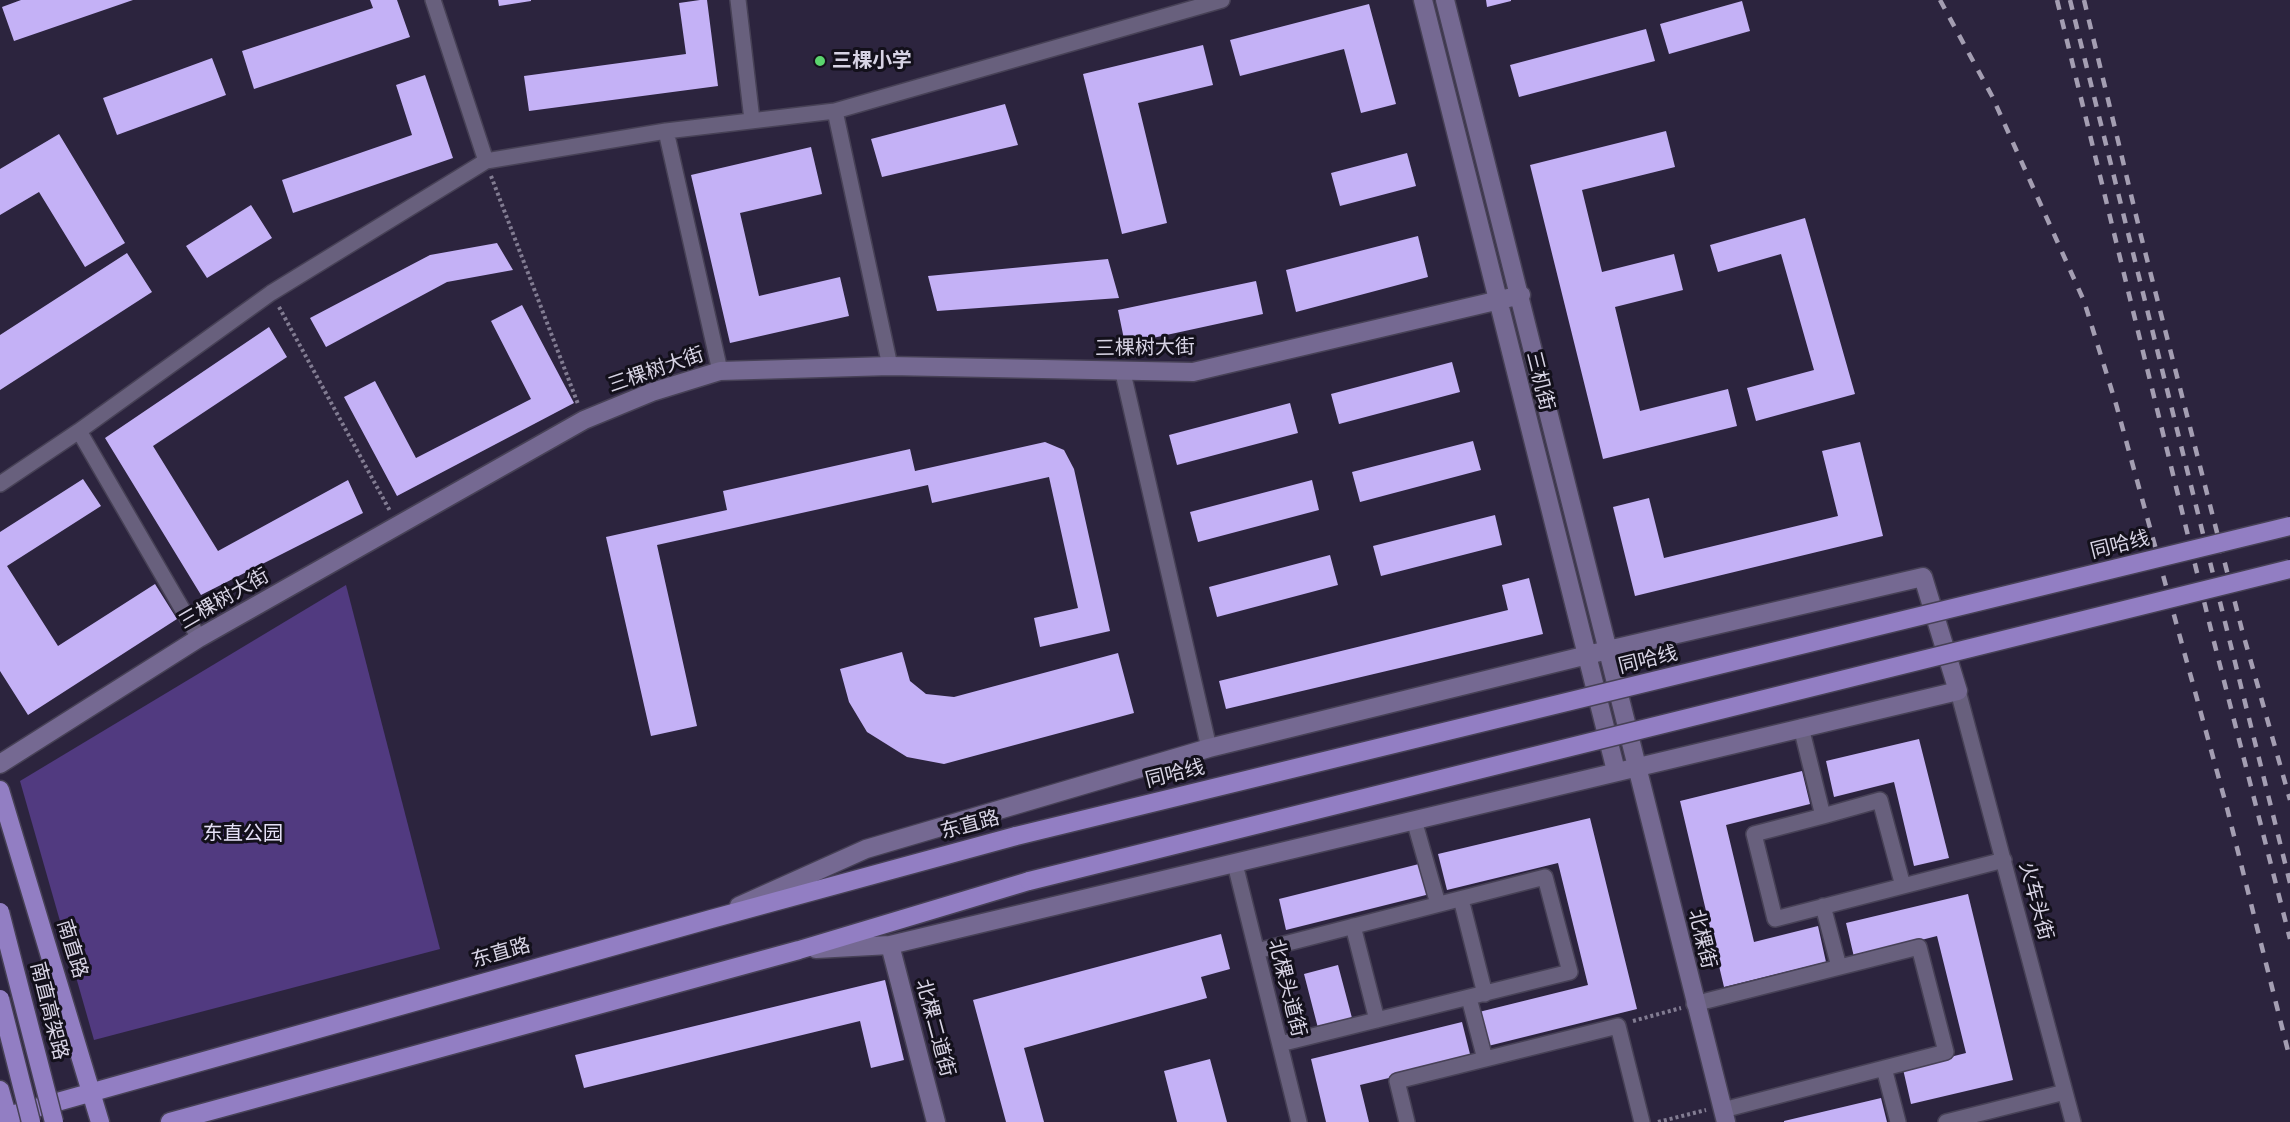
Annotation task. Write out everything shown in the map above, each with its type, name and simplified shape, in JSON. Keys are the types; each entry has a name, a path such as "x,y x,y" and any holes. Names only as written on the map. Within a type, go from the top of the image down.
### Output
{"highway":[{"name":"同哈线","path":"1016,836 2290,526"},
{"path":"170,1122 799,950 1029,881 2290,569"},
{"name":"南直路","path":"0,790 100,1122"},
{"name":"东直路","path":"5,1118 92,1091 711,918 1016,836"},
{"name":"南直高架路","path":"0,912 54,1122"},
{"path":"0,999 31,1122"},
{"path":"0,1090 5,1118"}],"main road":[{"name":"三机街","path":"1423,0 1585,656 1616,771"},
{"name":"三机街","path":"1445,0 1521,295 1635,767"},
{"name":"三棵树大街","path":"0,764 199,638 584,420 652,392 720,371 890,366 1124,373 1193,372 1521,295"},
{"path":"711,918 866,849 1209,748 1608,650 1923,577 1958,691 890,945 799,950"},
{"name":"北棵街","path":"1635,767 1723,1113"},
{"name":"北棵二道街","path":"890,945 936,1122"}],"street":[{"path":"433,0 486,161"},
{"path":"738,0 752,120"},
{"path":"0,484 79,431 271,293 486,161 666,131 835,111 1222,0"},
{"path":"835,111 890,366"},
{"path":"666,131 720,371"},
{"path":"1124,373 1209,748"},
{"path":"79,431 199,638"},
{"name":"火车头街","path":"1958,691 2073,1122"},
{"path":"1801,727 1823,816"},
{"path":"1903,886 1880,800 1754,834 1775,919 2004,860"},
{"path":"1414,820 1438,904"},
{"name":"北棵头道街","path":"1235,864 1299,1122"},
{"path":"1257,951 1545,877 1570,972 1280,1044"},
{"path":"1461,898 1485,994"},
{"path":"1823,906 1839,967"},
{"path":"1353,926 1377,1020"},
{"path":"1695,1004 1918,947 1946,1052 1723,1113"},
{"path":"1469,998 1485,1059"},
{"path":"1407,1122 1397,1081 1618,1026 1642,1122"},
{"path":"1884,1068 1898,1122"},
{"path":"1955,1121 2065,1092"}],"path":[{"path":"486,161 584,420"},
{"path":"271,293 398,526"},
{"path":"1618,1026 1695,1004"},
{"path":"1657,1122 1723,1113"}],"green space":[{"name":"东直公园","path":"346,585 440,949 94,1040 20,781"}],"building":[{"path":"21,0 133,0 14,41 2,7"},
{"path":"370,0 397,0 410,37 254,89 242,51 373,8"},
{"path":"498,0 531,0 531,1 499,6"},
{"path":"707,0 718,86 529,111 524,76 686,54 679,3"},
{"path":"1486,0 1511,0 1511,1 1487,7"},
{"path":"1742,1 1750,31 1669,54 1660,24"},
{"path":"1369,4 1396,104 1361,113 1344,49 1240,76 1230,40"},
{"path":"1646,29 1655,61 1519,97 1510,65"},
{"path":"1203,45 1213,85 1138,103 1167,223 1122,234 1083,74"},
{"path":"212,58 226,95 117,135 103,98"},
{"path":"425,75 453,158 293,213 282,180 412,135 396,85"},
{"path":"1005,104 1018,145 882,177 871,139"},
{"path":"1666,131 1675,167 1582,190 1602,272 1674,254 1683,290 1615,307 1640,411 1728,389 1737,426 1603,459 1530,165"},
{"path":"59,134 125,243 85,267 39,192 0,215 0,169"},
{"path":"811,147 822,194 740,213 759,296 840,277 849,316 730,343 691,175"},
{"path":"1407,153 1416,186 1340,206 1331,173"},
{"path":"251,205 272,238 207,278 186,246"},
{"path":"1805,218 1855,394 1756,421 1747,388 1814,370 1781,254 1718,272 1710,245"},
{"path":"1418,236 1428,277 1296,312 1286,270"},
{"path":"497,243 513,270 447,282 326,347 310,318 430,255"},
{"path":"127,253 152,292 0,390 0,335"},
{"path":"1108,259 1119,298 937,311 928,276"},
{"path":"1256,281 1263,314 1125,344 1118,310"},
{"path":"522,305 574,403 397,496 344,397 375,381 416,458 531,399 491,321"},
{"path":"269,327 287,357 153,446 218,551 348,480 363,513 201,595 105,438"},
{"path":"1452,362 1460,392 1339,424 1331,394"},
{"path":"1290,403 1298,433 1177,465 1169,435"},
{"path":"1473,441 1481,470 1360,502 1352,472"},
{"path":"1045,442 1064,450 1074,469 1110,631 1040,647 1034,618 1078,608 1049,477 932,503 928,485 657,545 697,726 651,736 606,537 727,510 723,491 910,449 915,471"},
{"path":"1860,442 1883,536 1635,596 1613,507 1649,498 1664,558 1838,516 1822,451"},
{"path":"83,479 101,506 7,566 58,646 155,584 177,619 28,715 0,671 0,532"},
{"path":"1312,480 1319,510 1198,542 1190,512"},
{"path":"1495,515 1502,545 1381,576 1373,546"},
{"path":"1330,555 1338,585 1217,617 1209,587"},
{"path":"1529,578 1543,634 1226,709 1219,681 1508,610 1502,585"},
{"path":"902,652 910,681 926,694 954,697 1118,653 1134,713 944,764 907,757 867,732 849,702 840,669"},
{"path":"1919,739 1949,858 1914,866 1894,782 1834,797 1826,761"},
{"path":"1802,771 1810,804 1726,825 1754,942 1818,926 1826,962 1724,987 1680,801"},
{"path":"1590,818 1637,1009 1488,1046 1479,1012 1588,985 1558,863 1447,890 1438,854"},
{"path":"1423,863 1430,894 1286,930 1279,899"},
{"path":"1968,894 2013,1080 1911,1104 1903,1069 1966,1053 1937,936 1854,957 1846,923"},
{"path":"1221,934 1230,969 1201,977 1207,998 1024,1048 1044,1122 1006,1122 973,1000"},
{"path":"1338,965 1352,1018 1318,1028 1304,974"},
{"path":"885,980 904,1060 871,1068 860,1021 584,1088 575,1055"},
{"path":"1462,1022 1471,1058 1360,1085 1369,1122 1326,1122 1311,1059"},
{"path":"1210,1059 1227,1122 1177,1122 1164,1071"},
{"path":"1881,1098 1887,1122 1784,1122 1784,1121"}],"railway":[{"path":"1940,0 1992,96 2084,301 2116,404 2227,808 2290,1059"},
{"path":"2057,0 2213,638 2290,939"},
{"path":"2070,0 2290,883"},
{"path":"2084,0 2141,236 2242,630 2290,800"}],"place":[{"name":"三棵小学","path":"820,61"}]}
